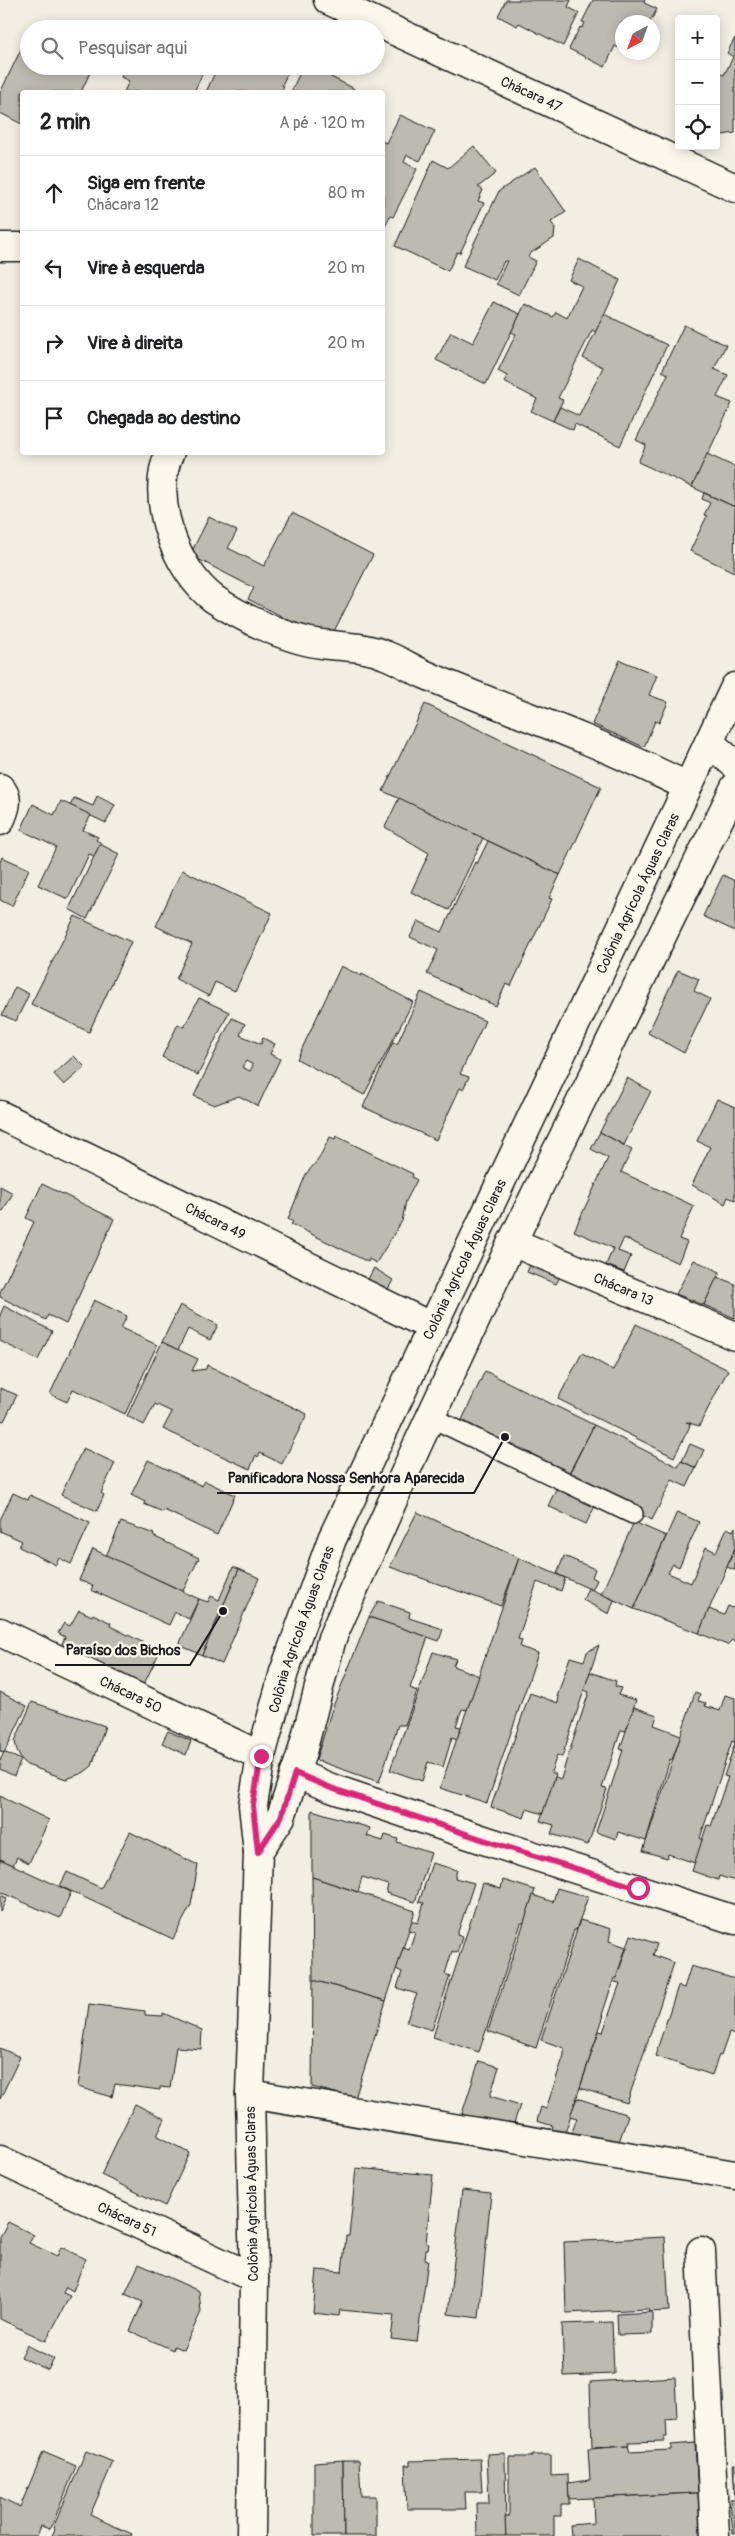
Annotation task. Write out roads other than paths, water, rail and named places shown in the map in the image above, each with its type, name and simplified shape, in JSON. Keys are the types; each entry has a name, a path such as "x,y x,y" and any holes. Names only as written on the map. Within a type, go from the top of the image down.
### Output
{"street":[{"name":"Chácara 47","path":"328,0 371,20"},
{"name":"Chácara 47","path":"385,26 735,188"},
{"path":"0,247 20,247"},
{"path":"169,455 162,486 166,518 177,551 191,574 215,599 257,621 302,640 367,648 386,655 426,675 586,740 687,786"},
{"name":"Colônia Agrícola Águas Claras","path":"252,2536 254,2278 250,2094 258,1852 253,1805 261,1756 284,1672 332,1539 735,687"},
{"path":"709,742 735,764"},
{"path":"258,1852 281,1817 332,1638 430,1418 512,1242 735,787"},
{"path":"0,788 5,793 6,802 0,821"},
{"name":"Chácara 49","path":"0,1115 432,1327"},
{"name":"Chácara 13","path":"512,1242 735,1336"},
{"name":"Chácara 50","path":"0,1632 261,1756"},
{"path":"295,1773 331,1788 484,1840 735,1920"},
{"path":"250,2094 735,2176"},
{"name":"Chácara 51","path":"0,2160 254,2278"},
{"path":"701,2251 714,2536"}],"lane":[{"path":"430,1418 633,1514"}],"place":[{"name":"Panificadora Nossa Senhora Aparecida","path":"505,1437"},
{"name":"Paraíso dos Bichos","path":"223,1611"}]}
